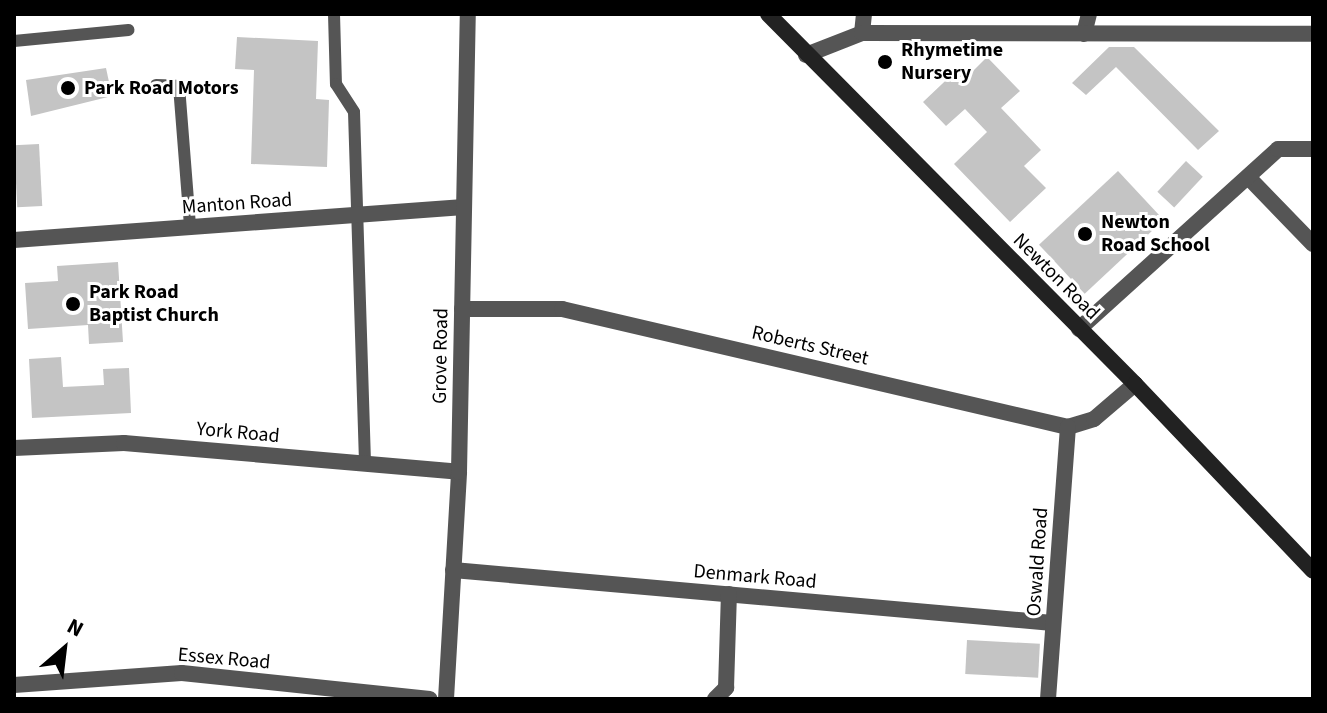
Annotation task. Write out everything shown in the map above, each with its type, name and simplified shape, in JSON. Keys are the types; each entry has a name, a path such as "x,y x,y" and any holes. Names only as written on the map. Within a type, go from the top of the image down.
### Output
{"street":[{"name":"Grove Road","path":"446,699 459,472 468,14"},
{"name":"Newton Road","path":"768,14 1135,384 1313,571"},
{"path":"862,33 864,14"},
{"path":"1084,34 1089,14"},
{"path":"806,55 862,33 1313,34"},
{"path":"1079,329 1278,149 1313,149"},
{"path":"1249,178 1313,244"},
{"name":"Manton Road","path":"14,240 464,207"},
{"name":"Roberts Street","path":"462,309 562,309 1068,427"},
{"path":"1068,427 1094,419 1135,384"},
{"name":"Oswald Road","path":"1048,699 1068,427"},
{"name":"York Road","path":"14,448 124,443 459,472"},
{"name":"Denmark Road","path":"453,570 1053,623"},
{"path":"715,699 726,688 729,594"},
{"name":"Essex Road","path":"14,685 182,673 430,699"}],"lane":[{"path":"334,14 336,84 354,112 365,464"},
{"path":"14,41 128,30"},
{"path":"156,85 179,86 190,227"}],"building":[{"path":"237,37 318,41 316,99 329,100 327,167 251,164 254,70 235,69"},
{"path":"1109,47 1134,47 1219,131 1198,150 1116,67 1086,95 1072,83"},
{"path":"987,57 1020,91 1001,108 1041,150 1024,166 1046,188 1010,222 954,164 987,132 965,109 946,126 923,102 961,66 969,75"},
{"name":"Park Road Motors","path":"106,68 112,96 31,116 26,80"},
{"path":"39,144 42,206 17,207 14,145"},
{"path":"1186,161 1203,177 1174,207 1157,192"},
{"path":"1118,171 1164,220 1085,294 1039,245"},
{"name":"Park Road Baptist Church","path":"118,262 123,342 89,344 88,325 28,329 25,283 58,281 57,266"},
{"path":"61,357 63,387 104,385 103,369 129,368 131,413 32,418 29,359"},
{"path":"967,640 1040,644 1038,678 965,674"}],"place":[{"name":"Rhymetime Nursery","path":"885,62"},
{"name":"Park Road Motors","path":"68,88"},
{"name":"Newton Road School","path":"1085,234"},
{"name":"Park Road Baptist Church","path":"73,304"}]}
